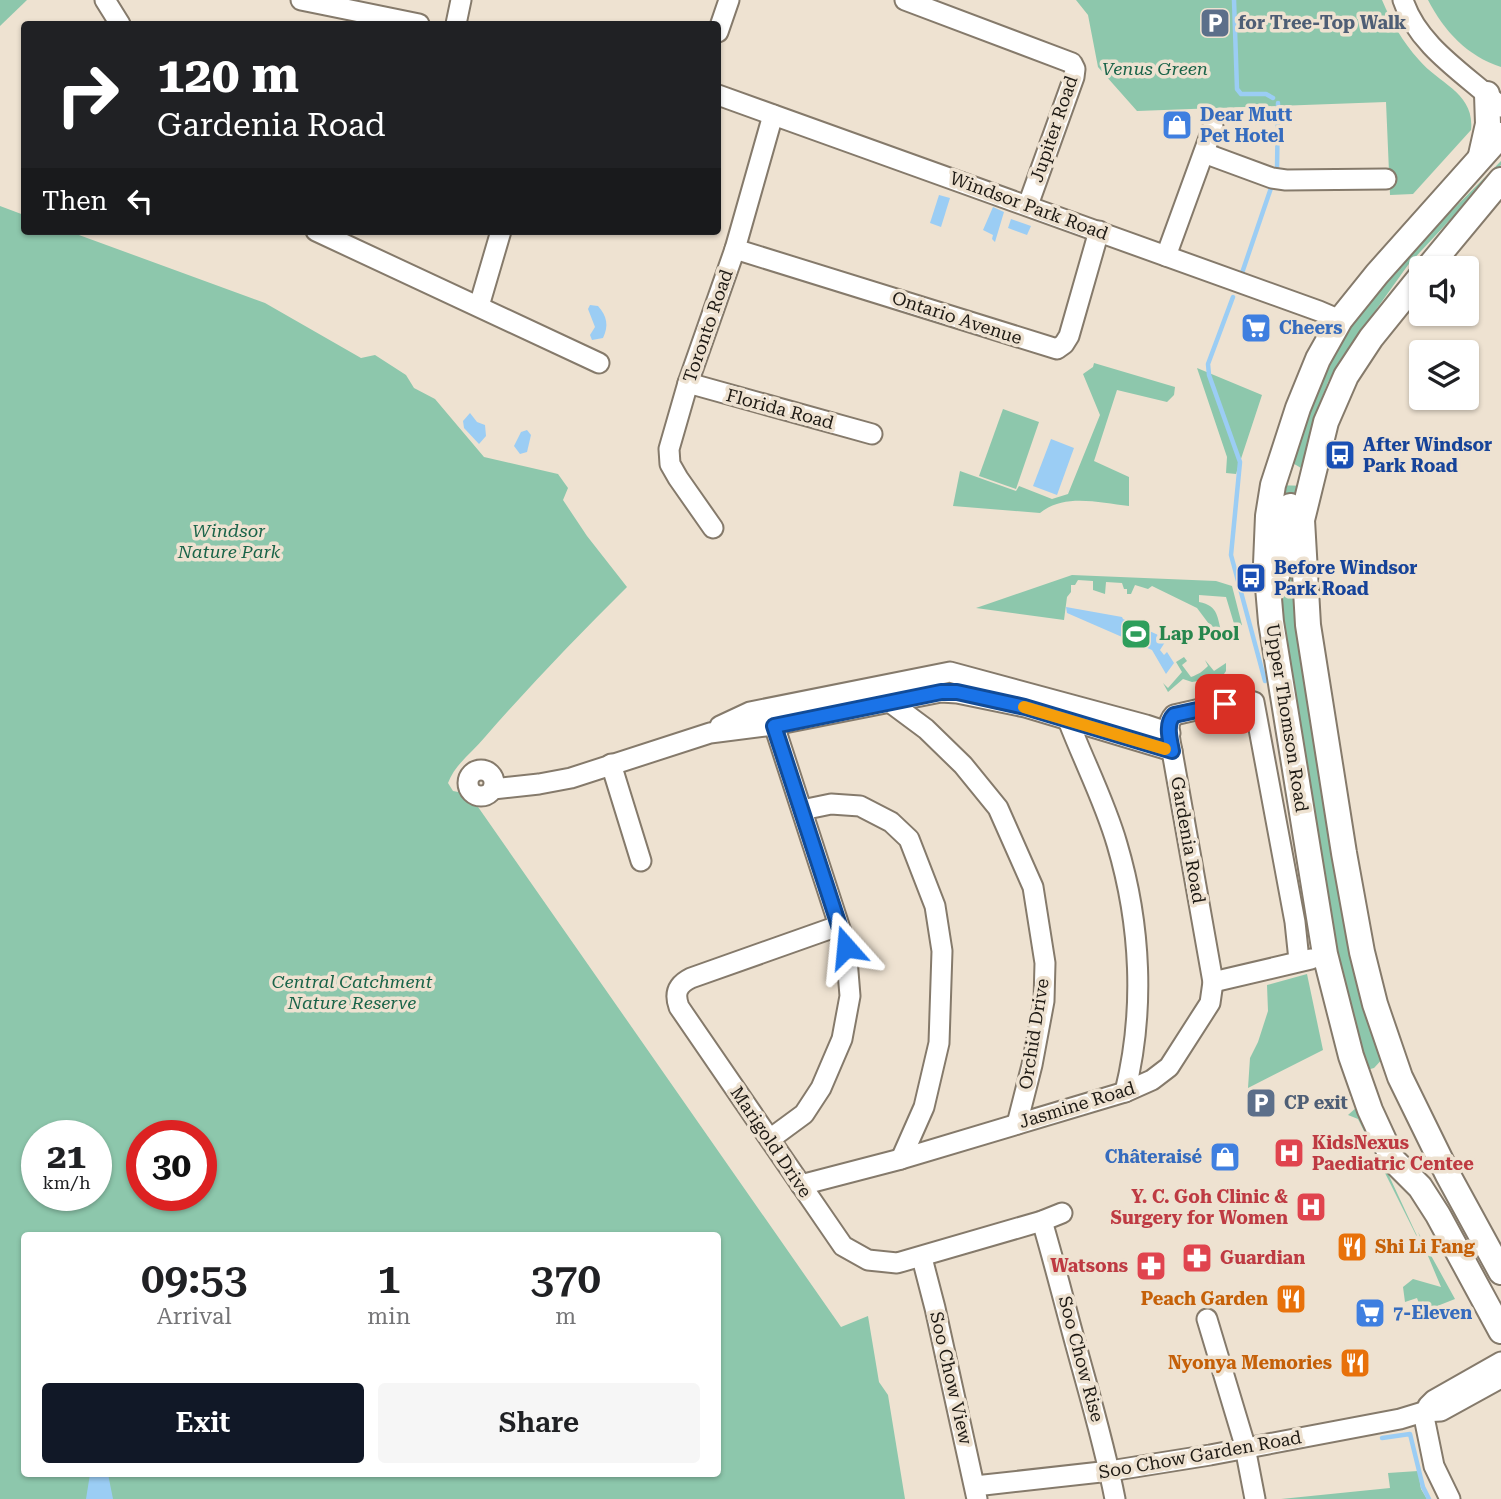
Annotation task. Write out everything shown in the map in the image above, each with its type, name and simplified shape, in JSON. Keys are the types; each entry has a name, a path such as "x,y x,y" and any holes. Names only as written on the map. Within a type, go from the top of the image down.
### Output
{"main road":[{"path":"1480,159 1497,95"},
{"name":"Upper Thomson Road","path":"1501,135 1377,274 1340,320 1318,359 1281,458 1268,516 1266,564 1271,622 1325,954 1357,1074 1375,1123 1393,1160 1420,1187 1438,1215 1501,1331"},
{"path":"1438,256 1497,187"},
{"name":"Upper Thomson Road","path":"1409,291 1371,338 1346,376 1326,422 1302,520 1308,625 1362,952 1390,1051 1448,1175 1501,1272"},
{"path":"1281,458 1294,471 1312,477"},
{"path":"1270,593 1283,560 1292,494 1295,488 1312,477"},
{"path":"1357,1074 1365,1083 1375,1083 1381,1079 1388,1065 1390,1051"}],"street":[{"path":"106,0 118,21"},
{"path":"301,0 404,21"},
{"path":"457,21 461,0"},
{"path":"721,23 729,0"},
{"name":"Jupiter Road","path":"905,0 1072,63 1075,69 1074,77 1028,205"},
{"path":"1403,0 1406,10 1427,34 1497,95"},
{"path":"1413,0 1427,34"},
{"name":"Windsor Park Road","path":"721,96 1340,320"},
{"name":"Toronto Road","path":"713,528 670,464 669,449 688,383 735,249 773,116"},
{"path":"1167,256 1213,127"},
{"path":"1204,153 1272,178 1386,179"},
{"name":"Ontario Avenue","path":"735,249 1056,349 1065,344 1069,336 1100,231"},
{"path":"325,235 599,363"},
{"path":"479,306 500,235"},
{"name":"Florida Road","path":"688,383 872,434"},
{"name":"Gardenia Road","path":"710,733 750,712 950,672 1146,724 1171,742 1213,982"},
{"name":"Gardenia Road","path":"493,789 571,778 710,733 774,726 941,692 957,692 1171,742"},
{"path":"1171,742 1170,719 1174,715 1244,699 1254,702 1295,922 1299,960"},
{"name":"Orchid Drive","path":"891,703 926,729 963,765 998,808 1033,887 1045,963 1044,1001 1017,1124"},
{"path":"1068,720 1117,844 1135,927 1138,964 1137,1026 1134,1055 1125,1092"},
{"path":"770,1139 796,1122 810,1105 833,1065 842,1040 850,996 846,947 774,726"},
{"path":"611,764 641,861"},
{"path":"802,810 831,804 860,806 891,822 909,839 935,905 942,951 939,1043 924,1107 901,1159"},
{"name":"Marigold Drive","path":"838,926 691,978 678,988 675,996 679,1007 843,1246 868,1260 897,1263 922,1258 1062,1213"},
{"path":"1213,982 1325,954"},
{"name":"Jasmine Road","path":"801,1185 901,1159 1125,1092 1152,1080 1169,1067 1210,1003 1213,982"},
{"name":"Soo Chow Rise","path":"1042,1221 1110,1471 1115,1499"},
{"name":"Soo Chow View","path":"922,1258 976,1492"},
{"path":"1206,1319 1245,1448 1255,1499"},
{"name":"Soo Chow Garden Road","path":"1423,1412 1434,1400 1501,1362"},
{"name":"Soo Chow Garden Road","path":"976,1492 1245,1448 1400,1419 1423,1412 1441,1411 1501,1378"},
{"path":"1423,1412 1434,1466 1450,1499"}],"green space":[{"path":"0,0 27,0 0,26"},
{"name":"Venus Green","path":"1076,0 1382,0 1398,32 1413,53 1462,98 1471,117 1471,130 1413,194 1390,195 1386,102 1137,111 1098,67 1088,15"},
{"path":"1428,0 1501,0 1501,67 1478,56 1458,41 1441,22"},
{"path":"1501,161 1501,165 1416,256 1409,256 1409,264 1340,360 1319,405 1305,467 1301,468 1291,462 1297,434 1347,326 1403,260"},
{"path":"0,206 21,214 21,235 79,235 265,303 361,358 375,355 406,375 414,388 435,399 484,457 558,474 568,488 563,500 627,587 459,764 448,783 453,791 469,794 841,1327 868,1316 879,1382 888,1395 905,1499 0,1499"},
{"path":"1094,363 1175,387 1174,395 1167,402 1117,390 1094,461 1129,477 1129,506 1071,501 1060,503 1040,513 953,506 960,471 1016,491 1019,486 1052,499 1068,494 1100,415 1083,374 1093,367"},
{"path":"1197,368 1262,395 1236,474 1226,473 1227,457"},
{"path":"1003,409 1039,422 1016,489 979,476"},
{"path":"1273,485 1309,486 1302,520 1386,1055 1374,1068 1363,1071 1351,1056 1271,622"},
{"path":"1072,575 1216,581 1232,586 1242,625 1235,627 1226,597 1199,595 1199,602 1210,606 1216,613 1222,635 1218,636 1197,608 1152,586 1148,589 1135,585 1131,594 1127,594 1122,583 1106,582 1105,594 1093,590 1093,581 1078,580 1075,585 1071,585 1064,620 976,608"},
{"path":"1184,657 1187,661 1182,665 1191,677 1208,666 1205,660 1214,671 1226,663 1226,671 1222,677 1192,682 1183,679 1168,692 1163,683 1168,688 1182,672 1176,662"},
{"path":"1307,974 1323,1050 1248,1088 1250,1058 1268,1011 1267,985"},
{"path":"1357,1107 1425,1253 1358,1119 1348,1115"},
{"path":"1418,1232 1455,1299 1422,1312 1417,1298 1405,1302 1403,1287 1413,1279 1441,1287"},
{"path":"1418,1471 1421,1489 1427,1499 1281,1499 1390,1488 1388,1473"}],"water":[{"path":"939,195 950,198 941,227 930,223"},
{"path":"993,207 1004,212 995,242 993,235 983,230"},
{"path":"1011,219 1031,226 1027,235 1008,228"},
{"path":"590,305 598,306 605,317 606,329 603,338 592,340 590,335 595,327 588,309"},
{"path":"470,413 477,422 485,425 486,436 479,444 464,428 463,421"},
{"path":"527,430 531,435 527,452 520,454 514,446 521,432"},
{"path":"1051,439 1074,448 1057,495 1033,486"},
{"path":"1066,607 1122,617 1167,639 1160,650 1164,655 1167,652 1174,663 1166,674 1152,650 1067,613"},
{"path":"90,1477 109,1477 113,1499 86,1499"}],"waterway":[{"path":"1234,0 1237,89 1241,94 1266,94 1273,98"},
{"path":"1277,170 1278,103"},
{"path":"1242,273 1271,188"},
{"path":"1233,297 1208,364 1209,375 1240,462 1231,555 1265,681"},
{"path":"1382,1438 1410,1434 1423,1487 1429,1499"}],"slow traffic":[{"path":"1024,707 1165,749"}],"place":[{"name":"for Tree-Top Walk","path":"1215,23"},
{"name":"Dear Mutt Pet Hotel","path":"1177,125"},
{"name":"Cheers","path":"1256,328"},
{"name":"After Windsor Park Road","path":"1340,455"},
{"name":"Before Windsor Park Road","path":"1251,578"},
{"name":"Lap Pool","path":"1136,634"},
{"name":"CP exit","path":"1261,1103"},
{"name":"KidsNexus Paediatric Centee","path":"1289,1153"},
{"name":"Châteraisé","path":"1225,1157"},
{"name":"Y. C. Goh Clinic & Surgery for Women","path":"1311,1207"},
{"name":"Shi Li Fang","path":"1352,1247"},
{"name":"Guardian","path":"1197,1258"},
{"name":"Watsons","path":"1151,1266"},
{"name":"Peach Garden","path":"1291,1299"},
{"name":"7-Eleven","path":"1370,1313"},
{"name":"Nyonya Memories","path":"1355,1363"}],"route":[{"path":"846,947 774,726 941,692 957,692 1025,707 1172,751 1169,726 1174,715 1225,704"}],"park label":[{"name":"Windsor Nature Park","path":"229,541"},
{"name":"Central Catchment Nature Reserve","path":"352,992"}]}
